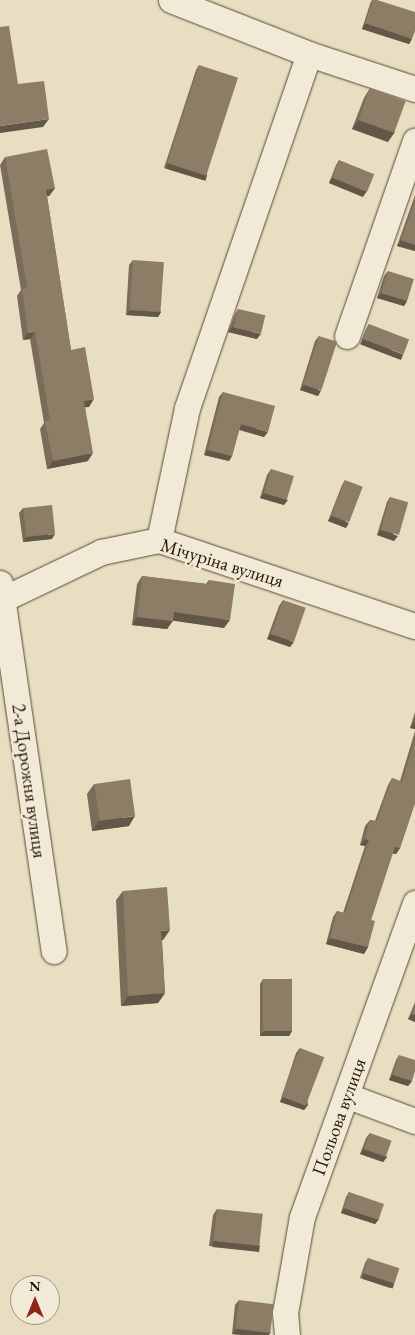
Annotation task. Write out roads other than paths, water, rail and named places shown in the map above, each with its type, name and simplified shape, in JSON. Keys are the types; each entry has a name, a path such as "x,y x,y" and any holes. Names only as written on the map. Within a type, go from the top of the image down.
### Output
{"street":[{"path":"185,3 309,54 415,89"},
{"path":"159,540 187,408 309,54"},
{"path":"347,336 415,141"},
{"name":"Мічуріна вулиця","path":"2,590 101,552 159,540 415,626"},
{"name":"2-а Дорожня вулиця","path":"2,590 54,952"},
{"name":"Польова вулиця","path":"287,1335 284,1313 302,1217 348,1096 415,902"},
{"path":"348,1096 415,1121"}]}
